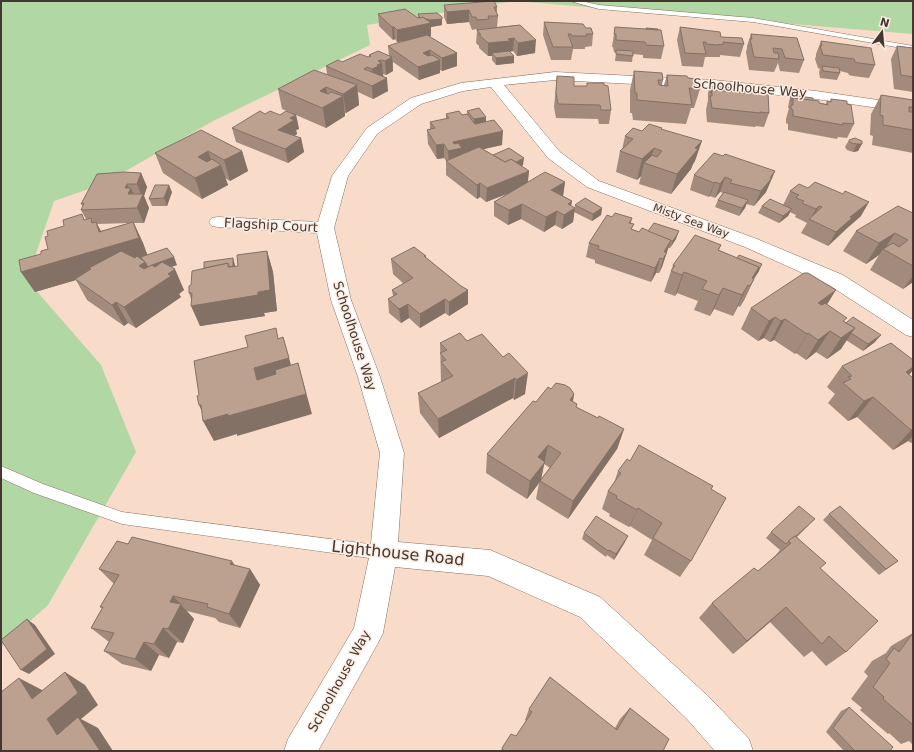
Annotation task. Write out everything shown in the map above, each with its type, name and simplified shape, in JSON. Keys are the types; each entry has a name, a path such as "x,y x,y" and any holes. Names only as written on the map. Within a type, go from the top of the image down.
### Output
{"street":[{"name":"Schoolhouse Way","path":"300,751 368,633 384,553 392,453 369,377 341,300 325,228 340,176 372,131 416,101 461,87 555,76 714,84 816,95 913,109"},
{"name":"Misty Sea Way","path":"494,82 554,155 593,184 751,243 836,280 913,330"},
{"name":"Flagship Court","path":"218,222 325,228"},
{"name":"Lighthouse Road","path":"384,553 490,563 590,607 698,708 737,751"}],"lane":[{"path":"573,1 599,7 753,20 913,48"},
{"name":"Lighthouse Road","path":"1,472 39,489 122,518 384,553"}],"green space":[{"path":"1,1 515,1 367,25 370,45 213,121 103,184 54,201 27,280 101,365 136,452 48,605 1,647"},
{"path":"515,1 913,1 913,34"}],"building":[{"path":"494,1 497,7 494,7 498,16 488,16 489,19 477,20 476,17 472,17 469,10 447,12 444,5"},
{"path":"405,9 418,18 423,17 431,23 397,30 378,14"},
{"path":"437,13 442,17 442,19 429,20 423,17 420,18 418,14"},
{"path":"544,22 583,24 586,28 591,28 593,34 586,34 587,36 572,36 571,34 568,34 573,47 553,47"},
{"path":"520,25 536,40 518,43 514,38 508,39 510,41 488,43 479,35 481,35 477,30"},
{"path":"615,27 661,30 664,46 646,45 645,42 616,40 616,34 614,34"},
{"path":"680,27 720,32 721,37 742,38 744,44 723,42 724,44 717,45 706,44 706,42 703,42 706,54 685,53"},
{"path":"646,29 658,29 658,30"},
{"path":"751,34 797,38 804,60 785,58 782,49 773,48 774,53 778,53 779,59 754,57 750,39 752,39"},
{"path":"427,35 457,53 442,58 430,50 423,53 428,56 432,55 440,60 418,67 388,46 397,43"},
{"path":"821,41 871,48 875,65 855,62 854,59 823,55 820,46 822,46"},
{"path":"897,46 913,48 913,77 901,75"},
{"path":"616,50 633,51 633,56 616,54"},
{"path":"378,51 392,57 385,61 378,61 382,63 372,69 367,67 364,69 387,78 372,86 326,66 338,60 342,62 360,54 368,57 371,56 369,55"},
{"path":"509,51 514,56 496,58 492,53"},
{"path":"822,66 839,68 840,73 823,71"},
{"path":"314,70 357,85 343,94 326,87 320,91 328,94 331,92 343,96 322,108 278,89"},
{"path":"634,71 662,73 663,80 658,80 659,85 668,86 667,75 687,76 688,78 698,79 700,89 689,88 692,105 637,100 637,93 635,93"},
{"path":"557,76 574,77 574,86 587,86 587,83 604,83 604,85 608,86 611,110 601,110 600,105 558,104 556,93"},
{"path":"710,86 732,88 732,92 712,90 711,93"},
{"path":"712,90 745,93 745,90 768,92 769,113 712,108 710,96 712,96"},
{"path":"791,95 813,98 813,101 793,98 791,101"},
{"path":"881,95 913,100 913,107 909,107 909,112 913,112 913,130 883,125 883,116 880,115"},
{"path":"793,98 819,101 819,103 828,105 827,101 831,102 831,99 847,101 847,104 851,105 854,124 843,123 843,125 793,116 791,105 793,105"},
{"path":"479,108 486,117 474,119 467,111"},
{"path":"260,111 265,114 270,111 280,115 286,111 296,115 290,118 294,120 278,130 301,138 285,149 232,128"},
{"path":"459,111 462,115 467,114 475,124 494,120 503,131 453,142 454,144 458,143 462,148 448,151 444,144 436,145 427,130 435,128 430,122 449,118 446,114"},
{"path":"649,124 702,141 695,148 698,149 677,174 644,163 652,155 657,157 662,151 654,148 642,159 620,151 633,139 625,136 633,128 642,131"},
{"path":"201,130 242,151 224,160 208,151 198,157 207,162 212,159 221,165 195,178 155,153"},
{"path":"855,138 862,141 862,144 851,143 849,140"},
{"path":"479,147 505,162 511,159 529,171 487,188 480,183 477,185 446,161"},
{"path":"509,148 524,158 516,162 511,159 505,162 493,155"},
{"path":"714,153 723,156 725,154 775,171 770,178 772,178 761,191 730,183 732,180 725,177 720,184 694,175"},
{"path":"124,172 141,173 137,184 127,184 125,188 131,188 128,194 143,194 137,208 81,210 84,203 81,204 97,174"},
{"path":"545,172 565,182 551,190 572,201 568,204 575,208 564,215 557,211 546,217 522,204 509,210 494,202"},
{"path":"815,182 843,194 845,191 869,202 850,217 852,218 836,232 809,219 822,207 819,206 816,209 802,203 804,201 796,198 799,195 790,191 799,184 808,188"},
{"path":"155,185 169,185 164,198 149,199"},
{"path":"724,192 748,200 742,208 718,200"},
{"path":"585,198 602,208 593,214 575,205"},
{"path":"770,199 792,209 783,216 762,206"},
{"path":"898,206 913,213 913,266 883,249 893,243 899,247 908,240 895,233 879,243 856,231"},
{"path":"615,213 632,218 629,223 634,224 631,229 639,232 642,228 671,240 664,252 667,252 663,259 660,258 655,268 598,249 599,246 589,243 607,215 612,217"},
{"path":"82,214 84,220 91,218 92,223 96,222 99,232 133,222 139,238 21,272 19,260 41,254 41,251 48,249 45,237 48,236 47,231 64,226 63,220"},
{"path":"654,223 679,231 673,241 648,231"},
{"path":"695,235 721,245 718,250 759,267 752,278 754,279 750,286 748,285 742,295 723,288 719,295 702,289 707,281 684,272 682,275 671,271 675,266 673,265"},
{"path":"414,247 461,286 468,290 449,302 445,299 420,314 408,304 399,309 388,299 397,294 392,290 413,278 391,259"},
{"path":"167,248 174,257 148,267 141,257"},
{"path":"121,251 135,258 137,256 145,262 139,266 144,269 152,265 155,267 162,262 175,269 168,274 171,276 124,307 116,302 112,305 75,279 91,269 89,268"},
{"path":"267,251 270,290 258,292 258,295 191,306 192,293 189,293 189,286 191,285 192,271 228,263 228,267 238,266 237,255"},
{"path":"739,255 762,264 756,273 759,267 737,258"},
{"path":"233,258 233,266 229,267 228,263 204,268 204,262"},
{"path":"804,273 808,273 836,290 818,303 822,305 825,303 847,318 843,321 855,328 841,338 830,331 818,340 785,319 781,321 775,317 769,321 751,308"},
{"path":"853,317 881,335 868,344 851,333 855,328 846,323"},
{"path":"276,328 278,339 283,337 289,358 254,368 257,380 276,374 275,370 298,363 306,394 228,416 228,414 203,421 201,405 199,405 197,396 199,395 194,361 248,347 245,336"},
{"path":"460,333 467,341 482,334 503,357 509,353 528,373 516,380 515,378 438,419 418,393 453,376 441,362 446,360 440,353 447,350 440,343"},
{"path":"891,343 913,360 913,367 906,372 913,378 913,429 911,430 873,397 864,401 843,383 851,379 848,377 852,376 842,366"},
{"path":"556,383 570,388 574,394 570,400 577,404 576,407 598,418 599,416 624,429 573,501 540,481 561,453 548,445 538,457 545,462 530,481 487,454 533,401 536,402 548,387 551,389"},
{"path":"639,445 713,486 711,489 726,498 691,561 653,538 662,523 638,508 637,510 616,498 617,496 608,491 621,473 618,471 627,459 630,461"},
{"path":"799,506 815,519 786,544 771,532"},
{"path":"840,506 898,561 886,569 829,514"},
{"path":"596,516 628,536 616,554 609,550 608,551 584,533"},
{"path":"795,536 826,563 820,568 878,621 846,652 829,636 822,644 786,607 747,641 712,603 754,568 758,571 791,543 788,541"},
{"path":"132,537 232,561 230,564 250,569 229,614 207,607 208,604 173,596 170,602 181,604 168,629 163,628 154,644 144,642 135,659 104,651 114,633 91,628 103,607 100,607 119,575 99,569 117,541 128,544"},
{"path":"27,619 47,649 21,670 1,640"},
{"path":"913,633 912,724 883,699 884,697 873,687 890,663 886,659 894,648 899,652"},
{"path":"65,672 78,693 47,719 57,735 78,717 100,751 1,751 1,692 19,678 32,699"},
{"path":"550,677 617,730 630,708 669,739 663,751 504,751 502,748 511,734 516,736 532,712 529,709"},
{"path":"849,707 893,747 890,751 855,751 833,728"}]}
